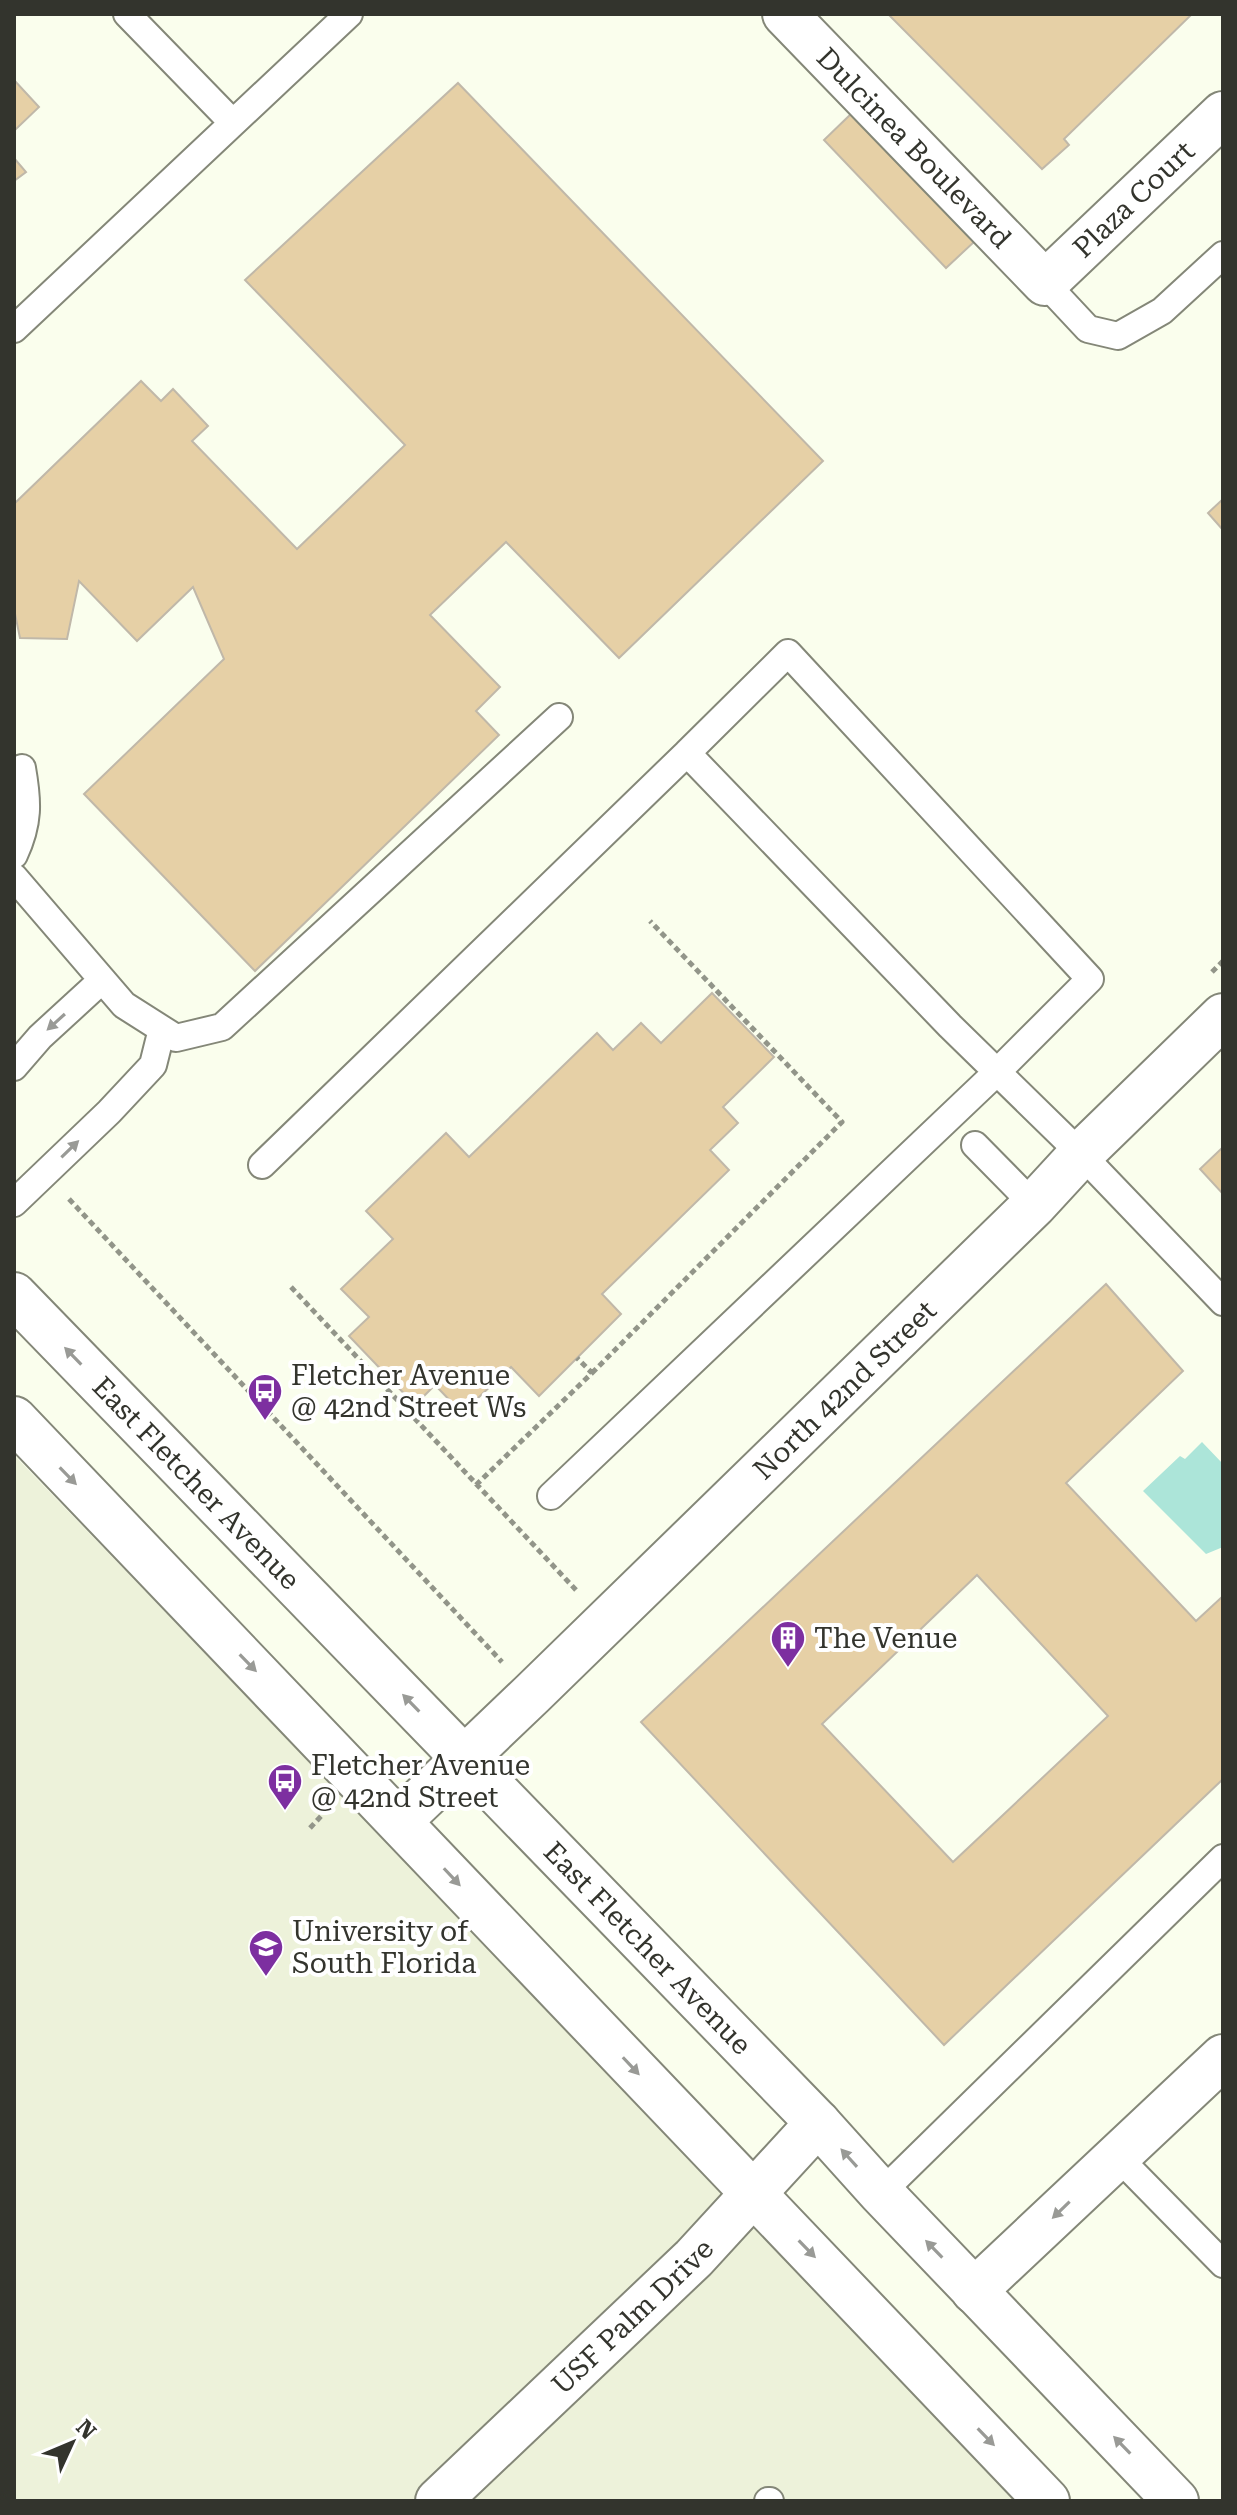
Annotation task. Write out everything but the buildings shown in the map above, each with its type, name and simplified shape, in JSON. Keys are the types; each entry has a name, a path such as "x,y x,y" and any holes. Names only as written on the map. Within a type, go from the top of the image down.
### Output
{"main road":[{"name":"Dulcinea Boulevard","path":"785,14 1045,283"},
{"name":"Plaza Court","path":"1045,283 1223,114"},
{"name":"North 42nd Street","path":"399,1821 1034,1205 1081,1154 1223,1016"},
{"name":"East Fletcher Avenue","path":"14,1295 463,1761 818,2123 1176,2501"},
{"path":"14,1419 1047,2501"},
{"path":"974,2291 1223,2057"},
{"name":"USF Palm Drive","path":"438,2501 694,2258 818,2123"},
{"path":"1016,2469 1069,2501"}],"lane":[{"path":"127,14 233,123"},
{"path":"14,329 349,14"},
{"path":"1045,283 1088,329 1118,336 1162,311 1223,255"},
{"path":"262,1165 788,653 1090,979 997,1072 551,1496"},
{"path":"14,877 124,1005 176,1038 222,1027 559,717"},
{"path":"687,753 950,1026 1081,1154 1223,1302"},
{"path":"14,855 23,835 28,801 22,768"},
{"path":"14,1067 40,1037 101,981"},
{"path":"14,1203 153,1065 162,1029"},
{"path":"975,1145 1034,1205"},
{"path":"881,2193 1223,1858"},
{"path":"1117,2156 1223,2264"}],"path":[{"path":"476,1485 564,1403 842,1122 650,921"},
{"path":"45,1174 504,1664"},
{"path":"291,1287 578,1591"},
{"path":"577,1358 592,1373"},
{"path":"310,1828 324,1813"}],"shaded area":[{"name":"University of South Florida","path":"14,1455 1021,2501 14,2501"}],"water":[{"path":"1202,1442 1223,1464 1223,1547 1206,1554 1143,1491 1180,1456 1185,1459"}],"place":[{"name":"Fletcher Avenue @ 42nd Street Ws","path":"265,1422"},
{"name":"The Venue","path":"788,1669"},
{"name":"Fletcher Avenue @ 42nd Street","path":"285,1812"},
{"name":"University of South Florida","path":"266,1978"}]}
